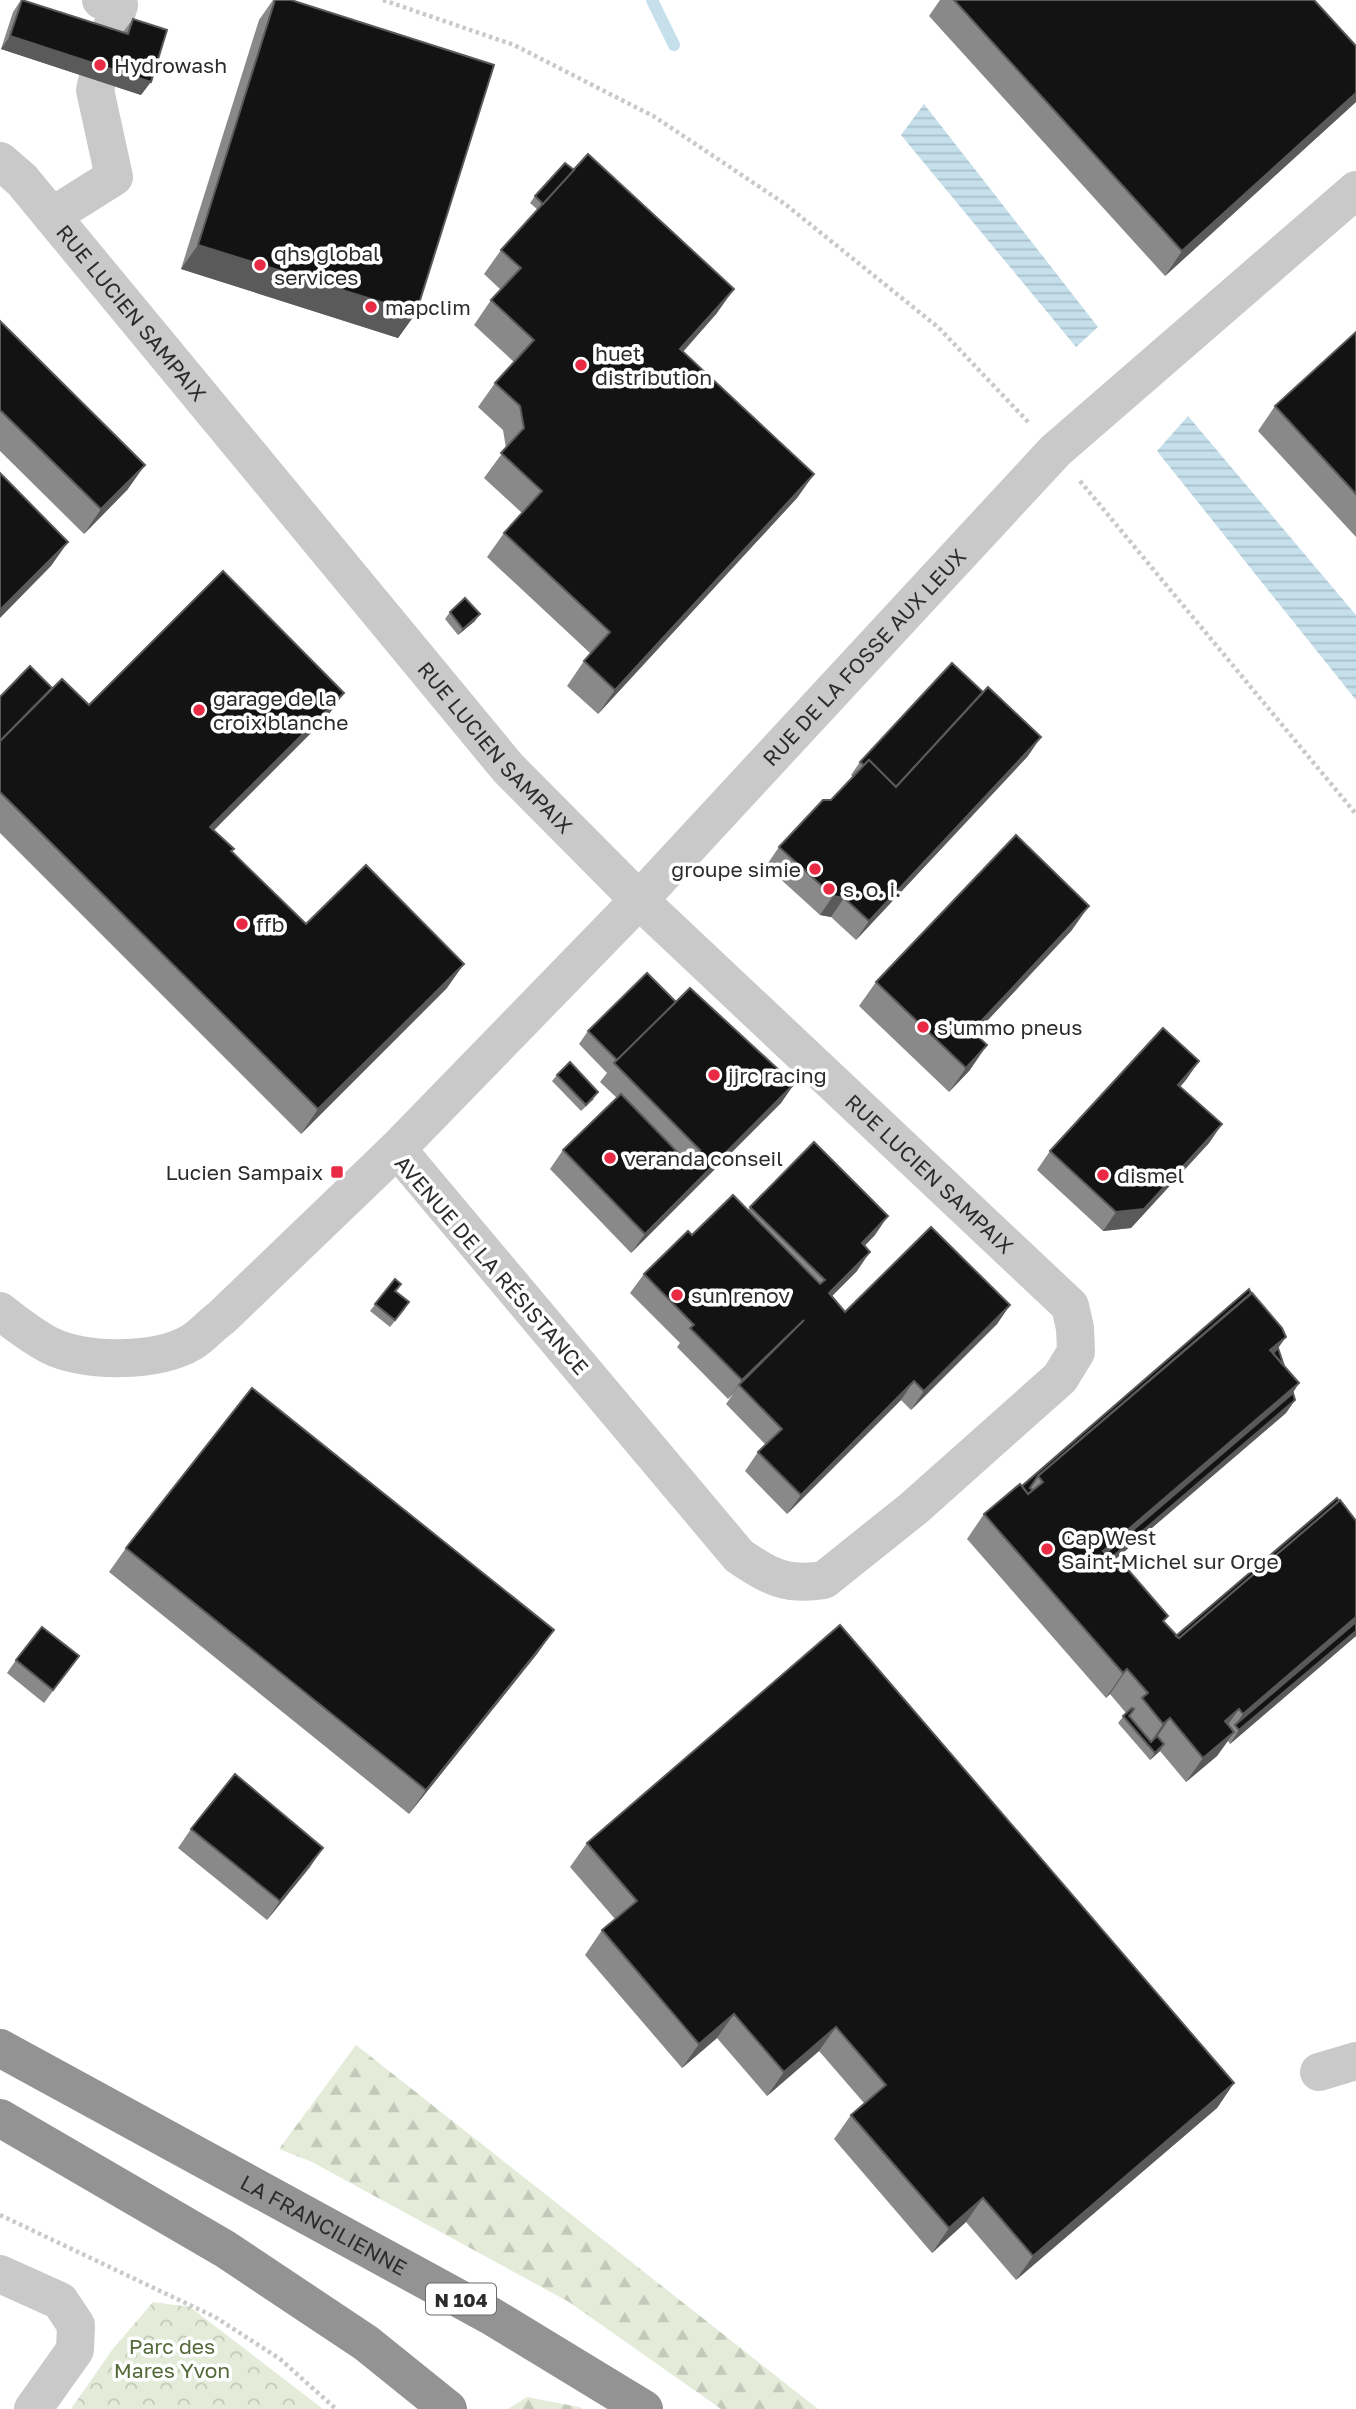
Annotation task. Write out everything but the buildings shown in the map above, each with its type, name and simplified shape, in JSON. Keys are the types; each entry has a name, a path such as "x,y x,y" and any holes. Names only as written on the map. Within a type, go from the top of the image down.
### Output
{"highway":[{"name":"LA FRANCILIENNE","path":"0,2049 491,2316 644,2409"},
{"path":"0,2118 225,2249 366,2343 448,2409"}],"street":[{"path":"101,0 119,5 107,43"},
{"path":"52,216 114,177 95,90 97,80"},
{"name":"RUE LUCIEN SAMPAIX","path":"0,161 22,180 508,768 639,900 1070,1306 1075,1328 1076,1352 1060,1378 914,1508 824,1580 786,1580 764,1574 739,1556"},
{"name":"RUE DE LA FOSSE AUX LEUX","path":"397,1149 639,900 1055,451 1356,190"},
{"name":"AVENUE DE LA RÉSISTANCE","path":"0,1311 51,1346 86,1355 121,1360 161,1353 191,1343 221,1318 397,1149 739,1556"},
{"path":"1319,2072 1356,2061"},
{"path":"0,2274 60,2301 76,2325 75,2350 33,2409"}],"path":[{"path":"383,0 514,45 655,117 774,197 939,328 1055,451 1356,814"},
{"path":"0,2215 215,2317 280,2359 335,2409"}],"green space":[{"path":"356,2045 818,2409 721,2409 569,2302 312,2162 279,2149"},
{"name":"Parc des Mares Yvon","path":"153,2302 190,2307 323,2409 71,2409 112,2350"},
{"path":"527,2397 579,2407 583,2409 508,2409"}],"water":[{"path":"924,104 1098,327 1076,347 901,135"},
{"path":"1188,416 1356,615 1356,700 1157,451"}],"waterway":[{"path":"652,0 674,45"}],"place":[{"name":"Hydrowash","path":"100,65"},
{"name":"qhs global services","path":"260,265"},
{"name":"mapclim","path":"371,307"},
{"name":"huet distribution","path":"581,365"},
{"name":"garage de la croix blanche","path":"199,710"},
{"name":"groupe simie","path":"815,869"},
{"name":"s. o. i.","path":"829,889"},
{"name":"ffb","path":"242,924"},
{"name":"s'ummo pneus","path":"923,1027"},
{"name":"jjrc racing","path":"714,1075"},
{"name":"veranda conseil","path":"610,1158"},
{"name":"Lucien Sampaix","path":"337,1172"},
{"name":"dismel","path":"1103,1175"},
{"name":"sun renov","path":"677,1295"},
{"name":"Cap West Saint-Michel sur Orge","path":"1047,1549"}]}
